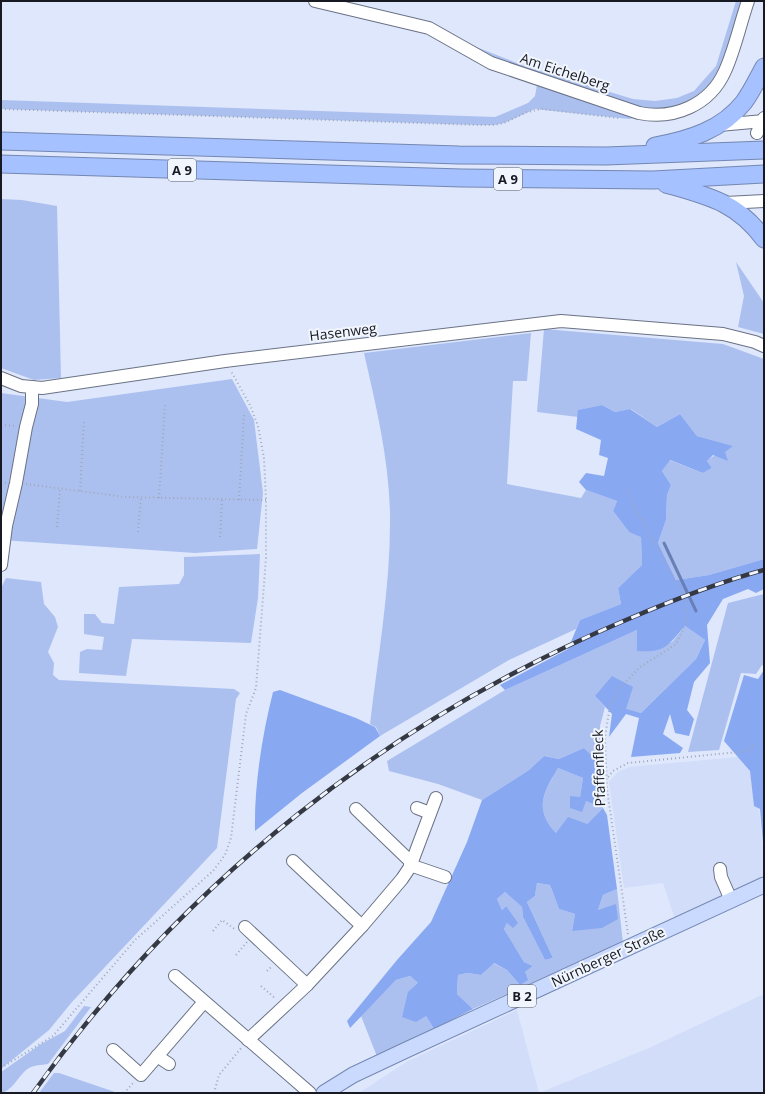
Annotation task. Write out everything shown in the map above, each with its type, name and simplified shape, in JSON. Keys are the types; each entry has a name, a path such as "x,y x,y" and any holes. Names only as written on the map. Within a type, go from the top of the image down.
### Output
{"highway":[{"path":"606,156 689,139 719,125 733,114 745,101 764,67"},
{"name":"A 9","path":"1,141 459,155 606,156 764,150"},
{"name":"A 9","path":"1,164 462,178 652,180 764,174"},
{"path":"652,180 726,204 744,216 764,239"}],"main road":[{"name":"Nürnberger Straße","path":"324,1093 353,1075 404,1050 764,885"}],"street":[{"name":"Am Eichelberg","path":"315,1 429,28 491,64 639,113 660,115 678,113 696,104 713,89 725,71 748,1"},
{"path":"719,125 763,120"},
{"path":"757,133 763,120"},
{"path":"726,204 764,201"},
{"name":"Hasenweg","path":"1,378 32,387 42,388 225,361 561,321 723,334 755,342 764,346"},
{"path":"1,565 6,526 32,404 32,387"},
{"path":"248,1040 307,985 362,926 402,879 411,864 436,798"},
{"path":"417,808 430,813"},
{"path":"356,809 411,864 445,877"},
{"path":"293,861 362,926"},
{"path":"720,868 721,877 731,900"},
{"path":"249,931 307,985"},
{"path":"175,976 310,1093"},
{"path":"113,1050 141,1075 204,1002"},
{"path":"157,1056 169,1064"}],"path":[{"path":"1,109 494,125 535,109 622,119 634,117 639,113"},
{"path":"1,1068 53,1036 135,940 213,871 225,856 231,838 246,714 256,688 266,558 266,500 264,458 258,426 250,405 225,361"},
{"path":"159,498 165,405"},
{"path":"239,500 244,415"},
{"path":"80,491 84,420"},
{"path":"1,425 26,427"},
{"path":"16,483 140,497 266,500"},
{"path":"57,527 60,489"},
{"name":"Pfaffenfleck","path":"628,489 633,504 679,588 685,603 687,622 676,644 639,668 615,696 610,706 605,738 607,779 630,947"},
{"path":"138,532 140,497"},
{"path":"220,537 222,500"},
{"path":"607,779 613,771 628,763 748,751 754,744"},
{"path":"214,931 222,920 234,930 249,931 236,955"},
{"path":"261,986 284,1007"},
{"path":"214,1093 219,1075 248,1040"},
{"path":"124,1093 141,1075"}],"shaded area":[{"path":"736,1 748,1 730,56 696,104 629,119 535,109 504,123 494,125 478,125 1,109 1,100 495,117 528,103 535,96 538,79 491,63 466,43 527,67 633,99 655,101 677,98 694,91 716,66"},
{"path":"1,199 22,200 57,206 61,378 34,380 1,368"},
{"path":"736,262 764,303 764,334 738,327 744,296"},
{"path":"544,329 723,344 764,359 764,559 709,575 676,580 658,543 666,520 667,495 671,485 662,471 669,460 703,473 712,468 707,461 713,456 732,446 697,436 680,414 657,427 631,409 615,412 602,405 579,410 578,417 537,412"},
{"path":"531,333 527,381 513,381 507,484 581,498 586,490 617,501 613,511 629,532 641,536 642,565 618,588 621,604 580,620 576,629 509,660 380,736 376,727 370,724 386,593 390,540 390,514 384,453 364,353"},
{"path":"232,379 254,420 263,493 257,549 195,553 1,540 1,393 67,402"},
{"path":"602,405 615,412 630,409 657,427 680,414 697,436 733,446 725,452 728,461 713,455 707,461 712,468 703,473 670,460 662,471 671,485 667,495 666,520 658,543 676,580 709,575 764,559 764,589 756,593 748,589 723,599 707,625 710,663 694,682 687,710 694,719 689,736 675,733 670,714 663,734 683,748 680,753 631,757 639,718 626,714 609,737 612,714 595,696 612,676 633,687 626,709 641,713 696,659 705,640 685,626 670,643 665,647 654,651 637,651 637,630 505,690 500,685 568,649 580,620 621,604 618,588 642,565 641,537 629,532 613,511 617,501 586,490 579,482 586,473 604,476 608,458 599,455 601,440 576,429 578,410"},
{"path":"260,554 258,598 251,643 132,639 126,676 79,673 80,652 87,649 102,650 104,637 84,634 84,614 95,614 102,623 114,624 119,587 179,584 184,575 184,557"},
{"path":"6,578 41,582 44,604 55,617 58,627 48,652 54,663 53,675 59,680 234,689 240,693 236,699 217,848 72,1002 49,1030 1,1069 1,588"},
{"path":"764,594 764,666 762,665 756,674 741,673 719,750 688,752 728,603"},
{"path":"685,626 705,640 696,659 641,713 626,710 595,696 605,707 600,726 601,764 584,748 559,759 544,756 529,770 482,800 438,784 389,771 387,761 505,690 637,630 637,651 672,642"},
{"path":"764,670 764,854 760,809 754,806 750,771 724,741 744,675 758,679"},
{"path":"280,690 356,718 375,727 380,736 302,793 255,831 257,779 265,726 273,692"},
{"path":"584,748 601,764 601,801 593,804 586,801 582,812 570,808 570,796 580,797 583,778 558,768 545,793 543,808 549,824 556,833 568,817 587,824 603,808 607,815 617,889 603,895 598,910 616,904 618,919 602,928 572,931 575,914 559,909 550,885 537,883 535,896 527,902 553,958 545,960 523,917 522,907 505,892 497,899 502,910 506,906 518,923 513,928 507,923 504,929 524,962 533,966 525,972 528,980 520,985 507,970 494,963 481,975 467,973 458,975 457,994 473,1009 434,1029 426,1016 416,1022 402,1017 408,992 418,983 410,976 396,980 350,1028 347,1021 397,960 431,922 467,842 482,800 529,770 544,756 559,759"},
{"path":"738,757 750,771 754,806 759,809 764,856 764,881 676,922 663,883 624,888 609,782 618,772 629,767"},
{"path":"558,768 583,778 580,798 593,804 601,801 603,808 587,824 556,833 545,816 543,801 545,793"},
{"path":"537,883 550,885 559,909 575,914 572,931 598,910 603,895 617,889 623,943 473,1009 457,994 458,975 467,973 481,975 493,963 507,970 520,985 525,972 533,966 524,962 504,929 507,923 506,906 502,910 497,899 505,892 522,907 523,917 545,960 553,958 527,902 535,896"},
{"path":"410,976 418,983 426,1016 434,1029 378,1059 361,1016 396,980"},
{"path":"764,994 764,1093 539,1093 649,1048"},
{"path":"84,1006 91,1007 48,1064 29,1068 9,1089 1,1093 1,1072 41,1044 65,1031"},
{"path":"517,1010 539,1093 359,1093 408,1061"},
{"path":"54,1073 59,1073 118,1093 39,1093"}],"waterway":[{"path":"664,543 696,611"}],"railway":[{"path":"33,1093 92,1016 155,945 224,877 296,815 373,758 454,707 538,660 660,606 711,587 764,570"}]}
